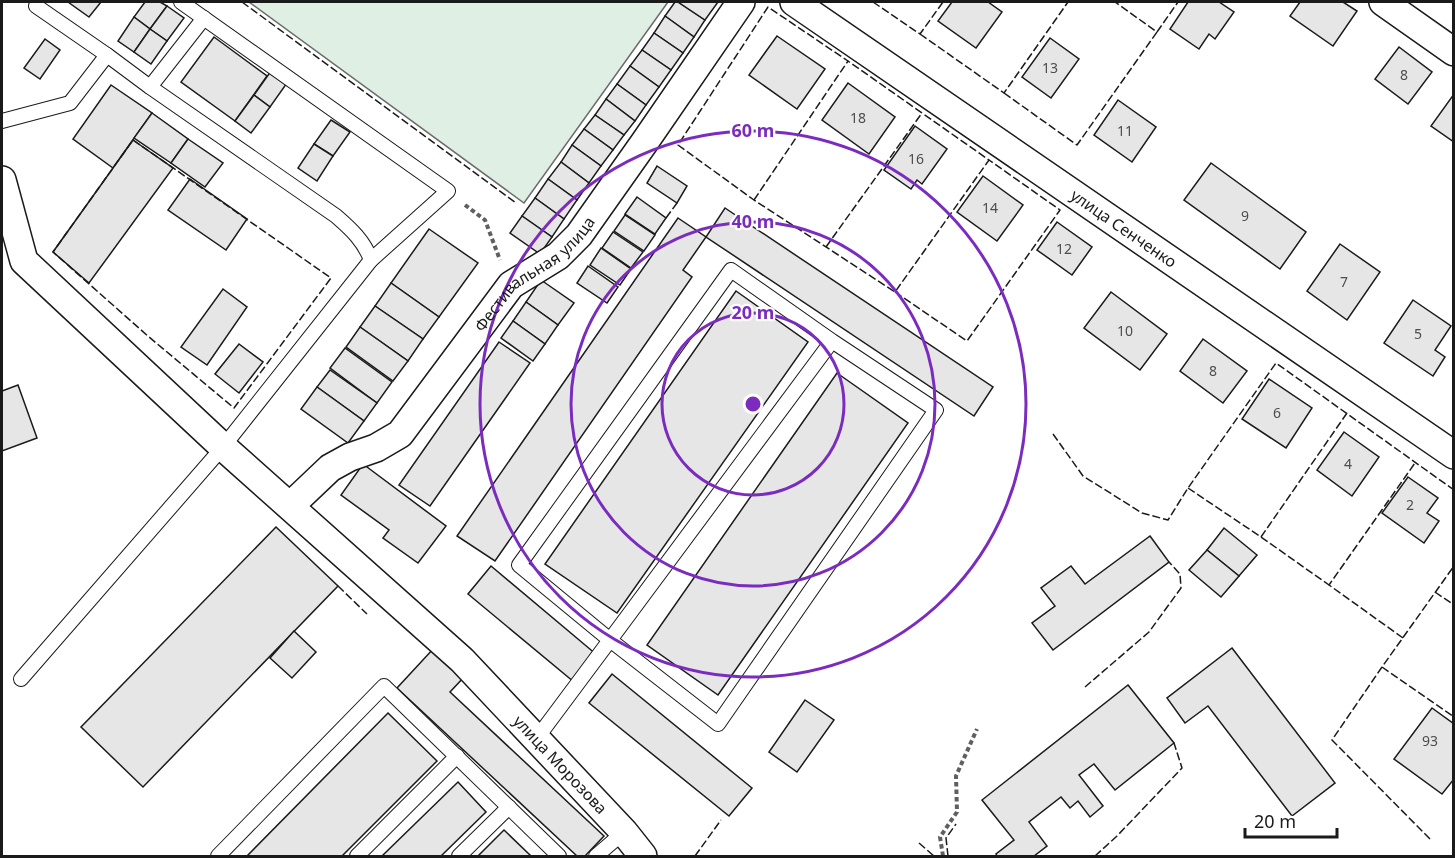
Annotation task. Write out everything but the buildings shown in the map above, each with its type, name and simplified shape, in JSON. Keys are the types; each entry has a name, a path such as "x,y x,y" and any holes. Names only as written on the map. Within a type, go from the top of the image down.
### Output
{"street":[{"name":"Фестивальная улица","path":"290,506 330,468 376,448 400,434 511,285 558,256 579,235 741,2"},
{"name":"улица Сенченко","path":"794,2 1454,455"},
{"path":"1383,2 1454,52"},
{"name":"улица Морозова","path":"2,180 24,261 223,447 462,660 624,832 643,856"}],"lane":[{"path":"21,679 223,447 371,260 448,191 181,2"},
{"path":"36,6 336,216 360,239 371,260"},
{"path":"150,87 204,18"},
{"path":"2,121 70,103 106,55"},
{"path":"731,270 936,410 718,723 610,640 519,565 731,270"},
{"path":"537,738 832,341"},
{"path":"218,856 384,686 560,856"},
{"path":"357,856 457,756"},
{"path":"459,856 509,807"},
{"path":"596,856 624,832"}],"path":[{"path":"448,191 485,220 511,285"},
{"path":"943,856 940,837 957,812 956,776 977,729"}],"green space":[{"path":"249,2 668,2 524,203"}],"fence":[{"path":"242,2 516,203"},
{"path":"873,2 920,34 943,2"},
{"path":"920,34 1004,93 1068,2"},
{"path":"1004,93 1077,145 1157,32 1115,2"},
{"path":"1157,32 1178,2"},
{"path":"754,200 848,61 768,7 678,145 754,200 895,292 989,160 922,113"},
{"path":"826,247 922,113 848,61"},
{"path":"133,140 331,278 234,408 53,252 133,140"},
{"path":"895,292 967,341 1060,210 989,160"},
{"path":"666,218 677,203"},
{"path":"1053,434 1083,476 1142,513 1168,520 1276,363 1454,490"},
{"path":"1261,537 1347,413"},
{"path":"1403,638 1329,585 1415,463"},
{"path":"1188,488 1329,585"},
{"path":"1085,687 1149,632 1181,588 1180,574 1169,562"},
{"path":"1430,839 1332,740 1454,566"},
{"path":"338,586 367,614"},
{"path":"1435,592 1454,605"},
{"path":"1382,667 1454,717"},
{"path":"1095,856 1182,768 1174,743"},
{"path":"695,856 721,820"},
{"path":"948,856 946,838 956,824"},
{"path":"919,843 934,856"}]}
